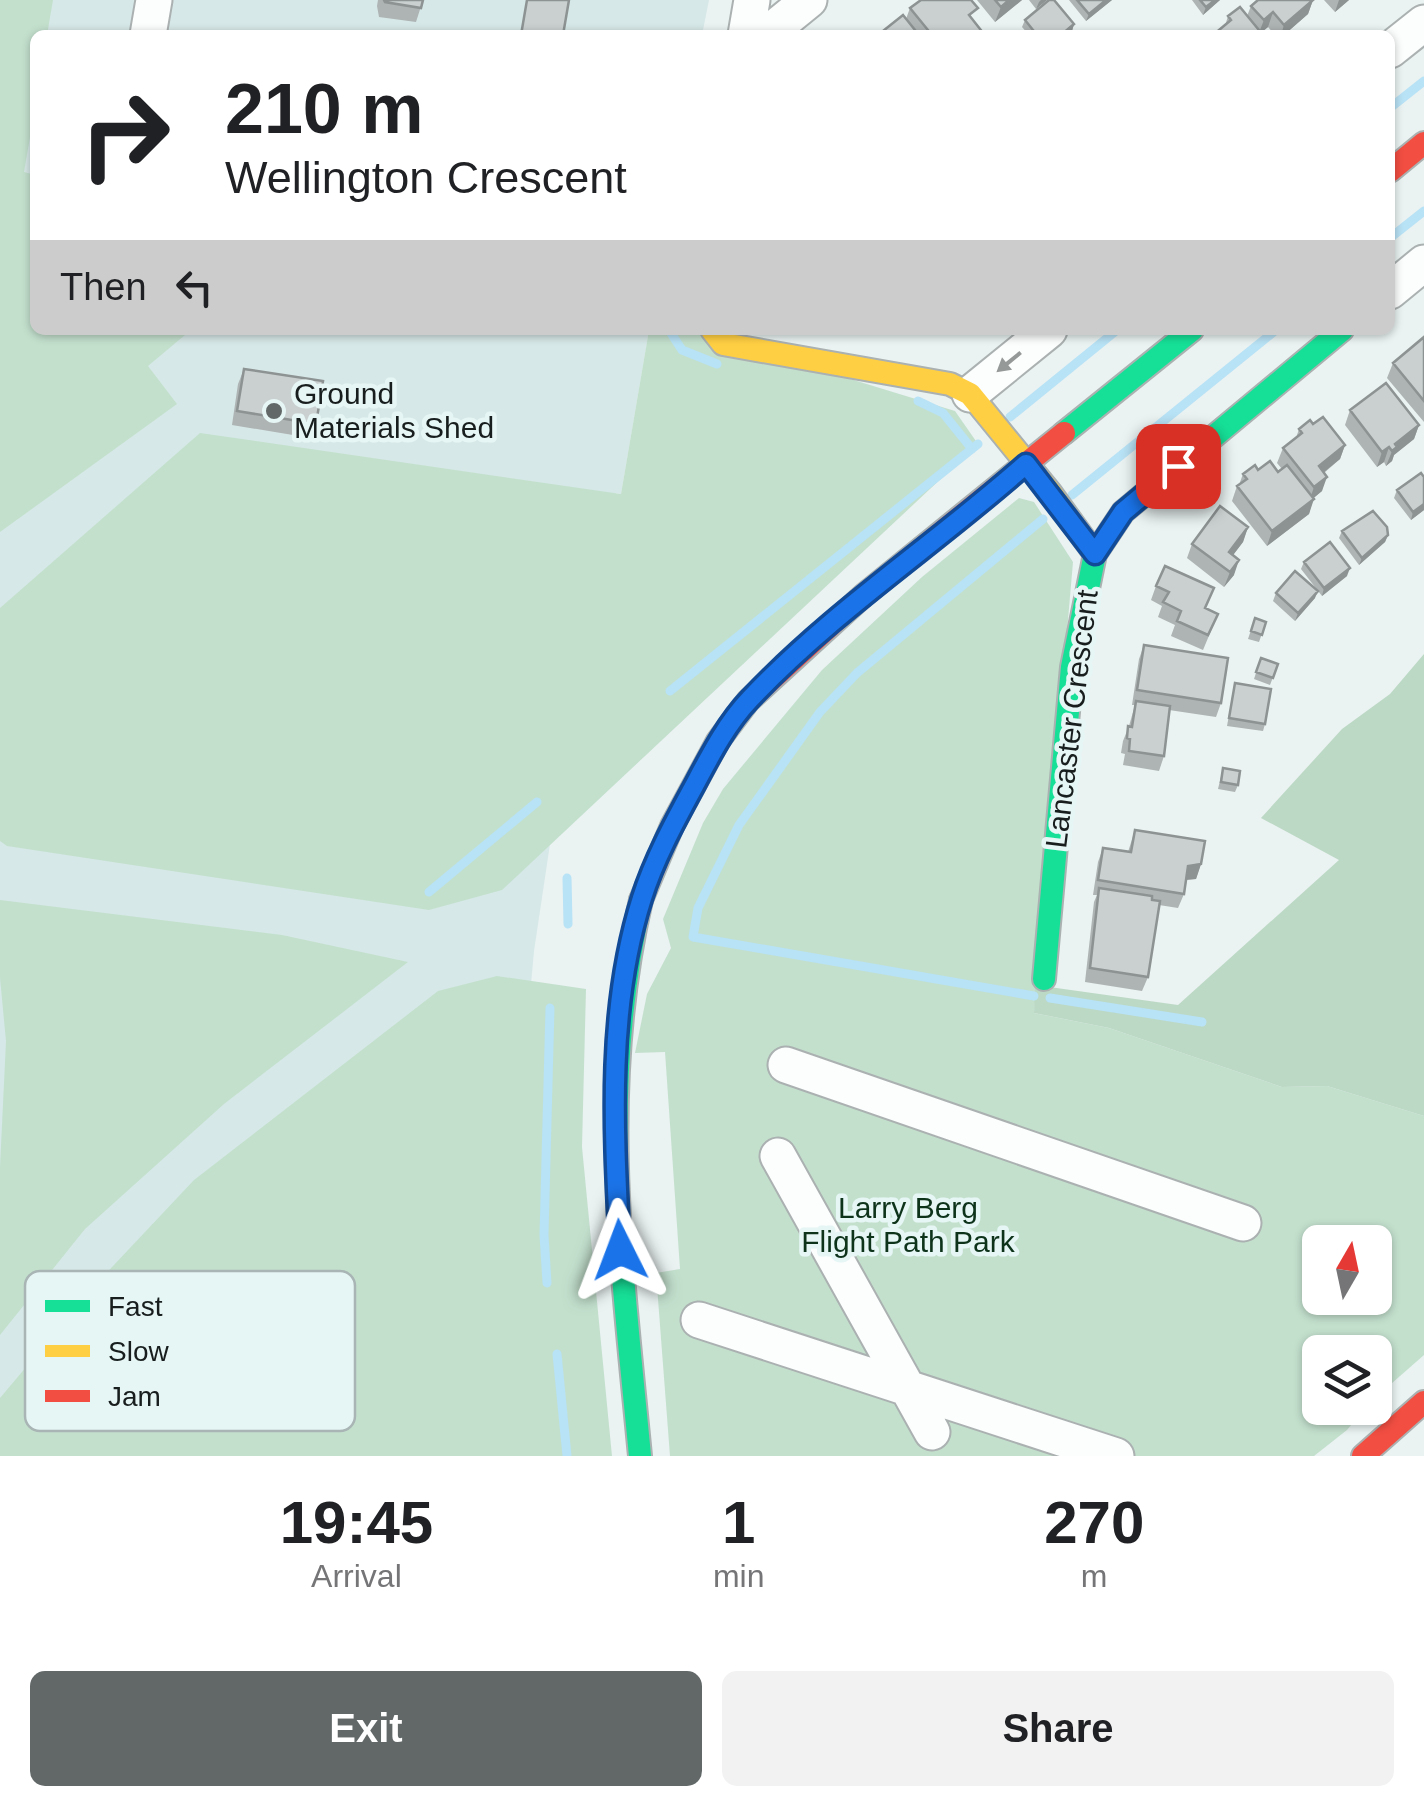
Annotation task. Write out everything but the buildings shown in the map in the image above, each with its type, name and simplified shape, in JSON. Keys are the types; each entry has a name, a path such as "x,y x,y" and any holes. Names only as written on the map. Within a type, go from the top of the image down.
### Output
{"street":[{"path":"149,30 154,0"},
{"path":"747,30 752,0"},
{"path":"772,30 809,0"},
{"path":"1395,46 1424,23"},
{"path":"1395,166 1424,143"},
{"path":"1395,286 1424,262"},
{"path":"716,335 723,344 950,384 970,394 1095,554"},
{"path":"970,394 1043,335"},
{"path":"640,1456 620,1250 614,1136 620,1004 642,897 672,826 718,741 748,701 864,595 1186,335"},
{"name":"Lancaster Crescent","path":"1044,979 1072,667 1095,554 1123,512 1336,335"},
{"path":"786,1064 1243,1223"},
{"path":"778,1156 932,1432"},
{"path":"699,1320 1116,1456"},
{"path":"1364,1456 1424,1402"}],"shaded area":[{"path":"0,0 709,0 703,30 30,30 30,335 648,335 621,494 616,493 563,757 534,951 495,1378 355,1400 355,1271 25,1271 25,1431 159,1431 0,1456"}],"green space":[{"path":"0,0 53,0 48,30 30,30 30,137 24,172 30,174 30,335 185,335 148,366 177,404 0,532"},
{"path":"648,335 706,335 955,411 978,444 502,890 429,910 7,846 0,841 0,608 200,433 621,494"},
{"name":"Larry Berg Flight Path Park","path":"1019,498 1034,502 1073,562 1034,1013 1109,1028 1282,1087 1327,1086 1424,1116 1424,1355 1392,1383 1392,1335 1302,1335 1302,1425 1351,1425 1314,1456 670,1456 656,1273 680,1269 665,1052 635,1053 647,994 671,948 663,919 703,823 723,789 822,670 922,577"},
{"path":"1424,654 1424,1116 1327,1086 1282,1087 1109,1028 1034,1013 1035,985 1178,1005 1339,860 1261,818 1342,729 1390,694"},
{"path":"0,900 282,935 408,962 224,1104 85,1229 51,1271 25,1271 25,1304 0,1335 0,1167 6,1041 0,978"},
{"path":"497,976 586,989 582,1147 612,1456 0,1456 0,1398 25,1368 25,1431 355,1431 355,1271 108,1271 194,1180 438,991"}],"waterway":[{"path":"1395,104 1424,81"},
{"path":"1395,234 1424,211"},
{"path":"672,335 682,350 717,364"},
{"path":"1010,417 1111,335"},
{"path":"1072,495 1270,335"},
{"path":"918,401 943,413 972,449"},
{"path":"670,691 978,444"},
{"path":"1034,996 693,937 698,908 739,825 820,712 857,673 1043,519"},
{"path":"429,892 537,802"},
{"path":"567,878 568,924"},
{"path":"1050,998 1202,1022"},
{"path":"547,1283 544,1235 550,1008"},
{"path":"557,1354 567,1456"}],"traffic: fast":[{"path":"1064,433 1186,335"},
{"path":"1044,979 1072,667 1095,554 1123,512 1336,335"},
{"path":"640,1456 621,1246 617,1109 628,970 641,900"}],"traffic: slow":[{"path":"716,335 723,344 950,384 970,394 1095,554"}],"traffic: jam":[{"path":"1395,167 1424,143"},
{"path":"641,900 672,826 718,741 748,701 864,595 1064,433"},
{"path":"1363,1456 1424,1402"}],"place":[{"name":"Ground Materials Shed","path":"274,411"}],"route":[{"path":"620,1250 615,1082 626,965 642,897 672,826 718,741 748,701 835,621 1026,464 1095,554 1123,512 1178,466"}]}
